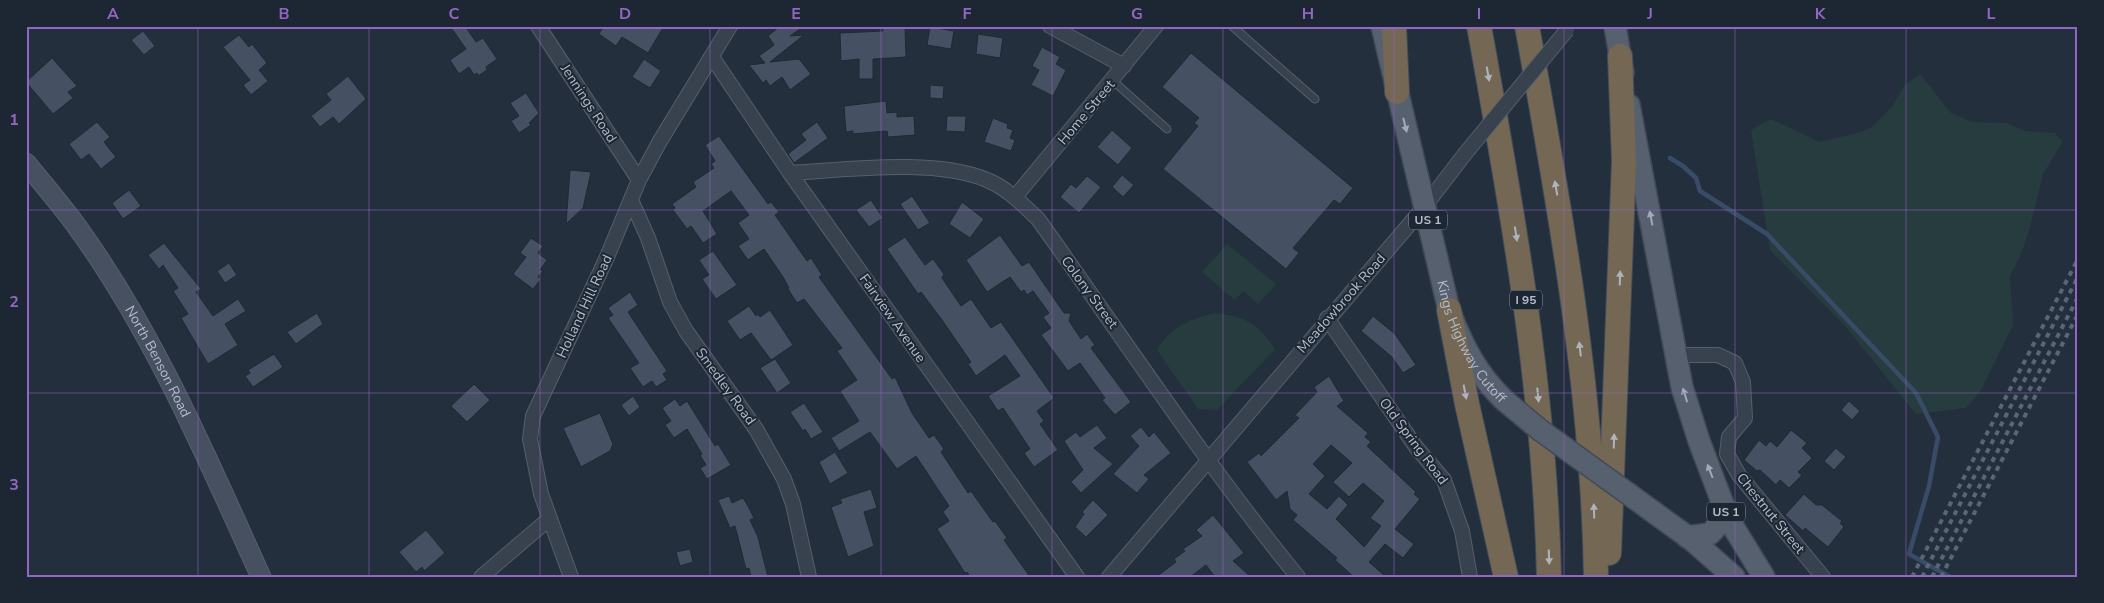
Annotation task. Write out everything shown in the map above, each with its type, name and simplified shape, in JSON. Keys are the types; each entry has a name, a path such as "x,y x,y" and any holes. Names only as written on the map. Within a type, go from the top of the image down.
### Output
{"highway":[{"path":"1394,26 1397,92"},
{"name":"I 95","path":"1479,26 1514,221 1530,331 1542,440 1549,577"},
{"path":"1527,26 1561,220 1579,342 1591,446 1596,577"},
{"path":"1607,577 1612,511 1624,171 1620,56"},
{"path":"1449,310 1467,404 1506,577"}],"main road":[{"name":"Kings Highway Cutoff","path":"1382,26 1449,310 1464,349 1490,386 1504,400 1540,430 1687,536 1734,577"},
{"name":"US 1","path":"1615,26 1682,386 1699,441 1729,520 1764,577"},
{"name":"North Benson Road","path":"26,163 79,229 155,355 195,430 260,577"},
{"path":"1687,536 1710,534 1721,522 1724,508"}],"street":[{"name":"Jennings Road","path":"538,26 639,180"},
{"name":"Holland Hill Road","path":"571,577 541,494 530,439 533,416 639,180 660,141 730,26"},
{"path":"1050,26 1124,66"},
{"name":"Home Street","path":"1015,197 1156,26"},
{"name":"Meadowbrook Road","path":"1109,577 1327,318 1425,206 1464,155 1568,28"},
{"name":"Fairview Avenue","path":"712,58 790,173 1077,577"},
{"name":"Colony Street","path":"790,173 894,168 939,169 975,175 988,180 1015,197 1038,220 1208,459 1254,522 1298,577"},
{"name":"Smedley Road","path":"631,200 648,238 674,309 686,331 756,429 784,480 792,504 808,577"},
{"name":"Old Spring Road","path":"1327,318 1416,447 1444,480 1455,505 1470,577"},
{"name":"Chestnut Street","path":"1677,355 1718,354 1735,363 1743,382 1745,418 1729,437 1727,454 1739,475 1823,577"},
{"path":"481,577 549,519"}],"lane":[{"path":"1232,26 1315,99"},
{"path":"1112,80 1167,129"}],"green space":[{"path":"1920,74 1951,113 1972,122 2006,123 2026,131 2055,133 2063,142 2043,174 2029,231 2021,254 2010,276 2013,325 1980,392 1966,408 1916,414 1845,326 1770,250 1751,130 1771,119 1820,142 1857,133 1871,128 1892,107 1904,86"},
{"path":"1227,244 1276,284 1258,304 1243,291 1235,300 1202,272"},
{"path":"1216,313 1236,317 1251,323 1263,333 1275,349 1217,410 1198,409 1157,350 1168,335 1182,325"}],"building":[{"path":"450,26 465,26 476,42 483,38 497,59 486,67 487,70 478,76 477,73 474,75 469,67 459,74 450,60 466,49"},
{"path":"604,26 664,26 648,53 622,37 616,46 599,34"},
{"path":"780,26 804,26 790,36 804,35 770,62 799,59 811,74 790,90 782,77 770,86 766,80 763,83 749,65 765,63 759,56 774,45 768,36"},
{"path":"905,27 906,57 873,59 873,79 859,79 859,59 841,61 840,33 883,31 883,28"},
{"path":"930,27 954,31 951,49 927,45"},
{"path":"143,31 155,46 144,55 131,40"},
{"path":"978,34 1003,38 1000,58 976,54"},
{"path":"239,35 249,47 252,44 267,63 259,70 268,81 251,95 243,85 250,80 223,47"},
{"path":"1042,47 1060,57 1056,64 1066,70 1053,96 1031,85 1039,70 1032,66"},
{"path":"1191,53 1353,188 1340,204 1334,200 1293,248 1299,253 1286,269 1163,169 1198,126 1194,123 1199,118 1162,87"},
{"path":"52,58 77,86 68,92 73,98 53,114 26,82"},
{"path":"644,59 661,71 650,88 632,77"},
{"path":"348,76 366,99 339,124 333,117 320,127 311,116 331,100 326,94"},
{"path":"930,85 944,86 943,99 930,98"},
{"path":"526,93 539,113 529,123 531,125 519,133 511,121 519,116 510,103"},
{"path":"886,101 887,113 897,112 897,117 914,116 915,135 888,137 887,131 853,134 853,131 846,132 844,106"},
{"path":"947,116 966,116 965,132 946,131"},
{"path":"993,118 1008,124 1007,128 1013,130 1010,138 1015,140 1011,151 984,142"},
{"path":"97,122 110,137 104,142 116,157 101,169 89,154 81,160 69,144"},
{"path":"817,122 828,138 794,163 788,154 806,140 801,134"},
{"path":"1112,130 1132,148 1118,165 1097,147"},
{"path":"719,136 768,204 771,202 779,212 775,215 807,261 811,258 822,275 819,277 892,379 895,377 912,413 929,438 934,435 944,449 941,452 968,493 971,491 993,522 995,521 1007,538 1004,540 1030,577 970,577 967,572 965,573 937,529 949,521 943,512 949,506 916,456 897,469 870,432 839,451 831,438 859,421 840,391 857,380 837,351 842,348 804,299 797,303 783,277 764,249 748,260 738,246 749,239 738,223 749,215 731,191 703,211 717,234 703,243 691,226 687,229 673,210 675,208 672,204 696,187 693,182 714,168 711,164 715,161 705,145"},
{"path":"570,170 591,172 583,208 566,224"},
{"path":"1122,175 1134,185 1123,197 1112,187"},
{"path":"1087,176 1101,187 1079,213 1060,197 1071,184 1076,188"},
{"path":"129,190 141,206 123,219 112,203"},
{"path":"912,196 930,223 918,230 900,204"},
{"path":"871,200 883,218 869,227 856,210"},
{"path":"962,202 984,219 970,238 949,224"},
{"path":"1000,235 1022,266 1029,262 1064,313 1071,313 1069,321 1081,339 1087,334 1095,345 1091,348 1131,402 1115,415 1102,400 1105,398 1080,363 1068,371 1041,335 1051,328 1043,317 1049,313 1033,291 1027,295 1024,290 1021,292 1010,277 987,292 966,260"},
{"path":"905,237 925,265 933,259 944,274 942,278 961,306 971,299 991,328 1001,322 1054,398 1037,411 1044,421 1040,424 1058,450 1034,467 1024,453 1030,449 1003,408 998,411 988,396 1020,376 1005,355 976,376 968,364 971,362 942,320 921,292 918,294 887,249"},
{"path":"531,238 543,246 538,253 547,260 540,270 543,271 538,277 541,279 533,289 513,274 526,257 520,253"},
{"path":"164,243 201,289 196,292 213,316 238,299 246,311 225,324 238,345 208,364 181,318 188,314 173,291 178,288 163,265 159,269 148,255"},
{"path":"713,251 737,285 716,299 702,279 709,275 699,260"},
{"path":"229,263 237,275 225,283 217,271"},
{"path":"630,292 638,305 628,312 667,371 663,374 667,380 656,387 652,381 643,387 630,368 639,363 608,318 613,315 608,308"},
{"path":"749,306 756,316 758,314 760,317 770,310 793,345 771,360 751,333 740,340 727,321"},
{"path":"317,313 323,324 296,344 287,332"},
{"path":"1373,316 1395,334 1416,365 1403,373 1392,357 1361,331"},
{"path":"274,354 283,367 253,387 245,376 250,373 248,370"},
{"path":"775,359 791,383 777,393 760,368"},
{"path":"1329,376 1344,401 1337,406 1368,433 1365,437 1371,442 1367,446 1416,492 1414,494 1420,499 1395,529 1414,544 1403,558 1385,544 1369,562 1386,577 1354,577 1335,560 1337,558 1293,520 1297,515 1290,509 1287,491 1276,500 1247,462 1259,453 1261,456 1299,418 1295,415 1317,392 1314,387","holes":["1331,445 1352,463 1333,482 1349,497 1363,483 1384,501 1370,518 1381,526 1364,547 1336,519 1348,505 1339,496 1327,509 1309,494 1325,476 1313,464"]},
{"path":"474,384 490,400 467,422 451,406"},
{"path":"633,396 640,407 629,416 621,405"},
{"path":"675,399 680,406 687,401 715,446 718,444 731,465 707,479 700,468 706,465 700,455 702,454 687,429 674,438 665,425 671,421 662,408"},
{"path":"1849,401 1860,411 1852,420 1841,410"},
{"path":"804,403 823,432 811,439 790,412"},
{"path":"600,413 613,444 610,451 581,467 563,428"},
{"path":"1097,425 1107,438 1094,448 1113,464 1081,493 1071,482 1083,470 1064,441 1076,432 1080,437"},
{"path":"1141,427 1149,437 1154,432 1171,453 1144,475 1149,479 1137,493 1113,474 1139,446 1130,436"},
{"path":"1791,430 1807,443 1802,448 1812,458 1798,472 1802,475 1789,488 1780,480 1776,485 1760,470 1757,471 1744,460 1759,440 1766,446 1770,441 1777,447"},
{"path":"1836,448 1846,457 1834,470 1824,461"},
{"path":"835,452 848,473 830,484 819,462"},
{"path":"871,489 877,508 864,512 874,546 848,557 831,507 842,503 840,499"},
{"path":"1804,494 1816,505 1822,505 1842,521 1840,523 1844,527 1828,547 1805,528 1803,531 1785,515"},
{"path":"729,496 732,503 743,498 754,518 750,520 758,537 768,577 751,577 749,568 746,569 735,526 730,528 718,500"},
{"path":"1093,500 1108,515 1086,537 1075,527 1084,514 1082,512"},
{"path":"1213,515 1244,553 1233,561 1251,577 1215,577 1206,565 1190,577 1156,577 1176,562 1174,559 1185,551 1183,549 1202,536 1196,530"},
{"path":"426,530 445,553 424,571 422,567 416,572 399,552"},
{"path":"690,549 693,562 680,566 676,552"}],"waterway":[{"path":"1670,158 1683,166 1696,178 1700,191 1767,234 1916,393 1938,437 1929,486 1909,554 1950,577"}],"railway":[{"path":"1912,577 2078,259"},
{"path":"1922,577 2078,277"},
{"path":"1932,577 2078,297"},
{"path":"1941,577 2078,314"}]}
